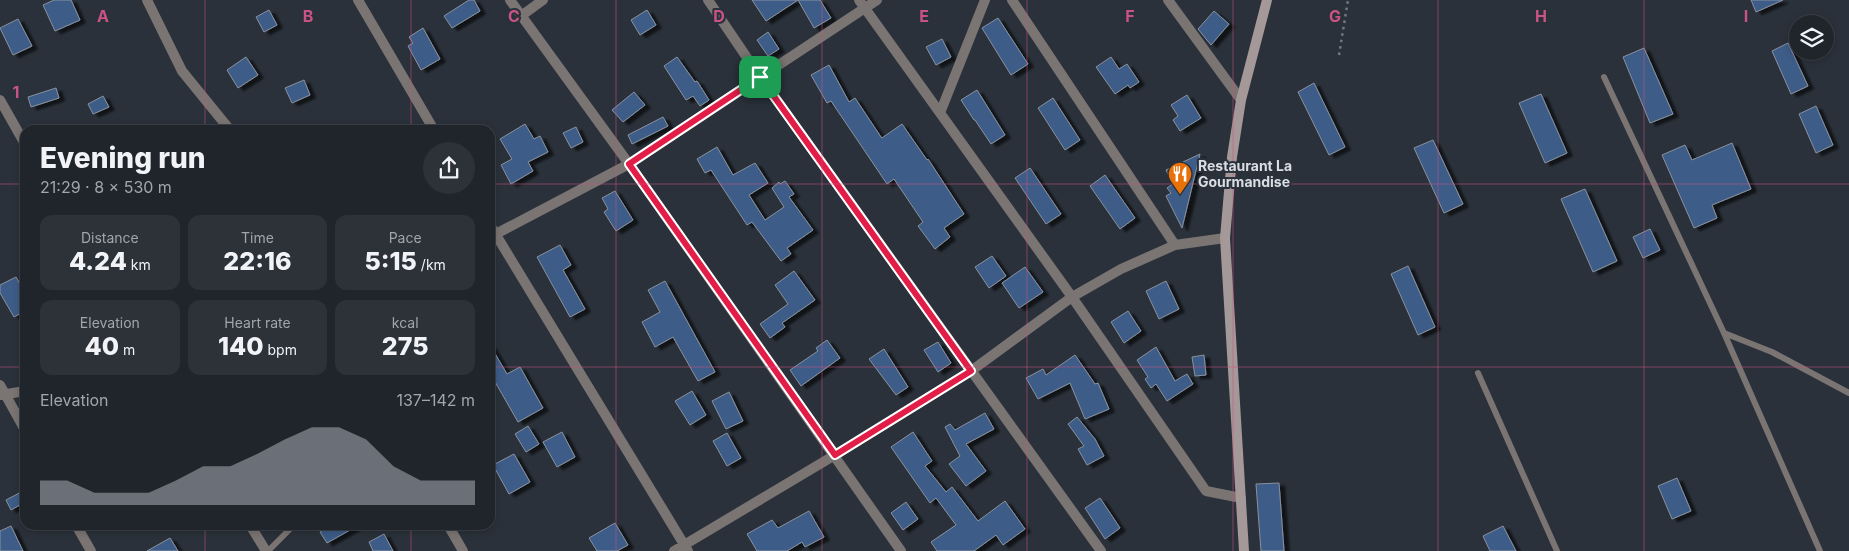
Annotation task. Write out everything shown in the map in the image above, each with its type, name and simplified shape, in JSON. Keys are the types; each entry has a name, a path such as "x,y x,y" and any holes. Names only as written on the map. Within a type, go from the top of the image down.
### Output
{"main road":[{"path":"1244,551 1225,238 1232,157 1241,100 1267,0"}],"street":[{"path":"146,0 182,71 226,125"},
{"path":"358,0 431,125"},
{"path":"510,0 629,164 901,551"},
{"path":"521,16 543,0"},
{"path":"708,0 760,77 1101,551"},
{"path":"495,231 629,164 760,77 862,4 877,0"},
{"path":"940,113 985,0"},
{"path":"1012,0 1175,245"},
{"path":"1168,0 1241,100"},
{"path":"862,4 1072,297 1206,491 1241,498"},
{"path":"0,100 20,135"},
{"path":"495,237 686,548"},
{"path":"674,551 686,548 971,371 1072,297 1121,269 1175,245 1225,238"},
{"path":"0,385 3,395 20,422"},
{"path":"3,395 20,392"},
{"path":"79,530 91,551"},
{"path":"253,530 267,551"},
{"path":"451,530 463,551"}],"lane":[{"path":"1604,77 1724,333 1820,551"},
{"path":"1724,333 1772,352 1849,393"},
{"path":"1478,373 1557,551"},
{"path":"267,551 289,530"}],"path":[{"path":"1339,55 1348,0"}],"building":[{"path":"54,0 71,0 80,20 55,31 43,5"},
{"path":"469,0 474,0 480,11 452,28 444,16"},
{"path":"752,0 798,0 766,21"},
{"path":"798,0 820,0 831,18 814,28"},
{"path":"1751,0 1783,0 1756,12"},
{"path":"269,10 277,25 264,32 256,17"},
{"path":"647,10 656,25 640,35 631,20"},
{"path":"1214,11 1229,24 1211,45 1198,29"},
{"path":"998,18 1028,64 1011,75 982,28"},
{"path":"18,19 32,46 13,55 0,28"},
{"path":"423,28 440,59 421,70 408,46 413,43 409,37"},
{"path":"768,32 779,49 768,56 757,40"},
{"path":"942,39 951,57 936,65 926,47"},
{"path":"1788,43 1789,60 1796,60 1808,86 1791,94 1772,51"},
{"path":"1644,48 1673,114 1650,123 1623,57"},
{"path":"246,57 258,75 238,88 227,70"},
{"path":"677,57 695,82 697,81 709,100 700,106 693,96 686,100 664,66"},
{"path":"1111,57 1119,69 1127,64 1139,82 1130,88 1128,85 1115,94 1096,67"},
{"path":"829,65 849,102 855,98 882,138 902,124 928,159 964,214 944,228 950,237 935,249 918,226 923,222 894,179 887,184 831,101 827,103 811,75"},
{"path":"304,80 310,95 292,103 285,88"},
{"path":"1314,83 1345,147 1329,155 1298,92"},
{"path":"56,88 59,98 31,107 28,97"},
{"path":"977,90 1005,135 991,144 961,100"},
{"path":"634,92 645,105 623,122 612,110"},
{"path":"1541,94 1567,153 1545,163 1519,103"},
{"path":"1187,95 1201,118 1180,131 1173,120 1178,116 1171,105"},
{"path":"103,96 109,107 93,114 88,104"},
{"path":"1053,98 1080,140 1065,150 1038,108"},
{"path":"1816,106 1833,145 1816,153 1799,114"},
{"path":"663,117 668,126 632,144 628,135"},
{"path":"525,124 534,139 540,136 548,152 528,162 533,171 511,184 501,165 512,159 500,139"},
{"path":"576,127 583,142 571,148 563,133"},
{"path":"1433,140 1463,204 1444,213 1414,148"},
{"path":"1732,143 1751,189 1712,205 1717,218 1694,228 1662,155 1685,145 1692,160"},
{"path":"717,147 733,175 755,163 768,183 749,195 765,220 784,207 772,188 779,182 780,184 785,181 794,194 789,197 813,230 787,248 791,254 781,261 752,222 747,225 711,170 705,173 697,159"},
{"path":"1200,154 1182,228 1166,196 1171,193 1167,188 1173,184 1166,170"},
{"path":"1030,168 1061,214 1046,224 1015,178"},
{"path":"1105,175 1135,218 1120,229 1090,186"},
{"path":"1585,189 1617,261 1593,272 1561,199"},
{"path":"615,191 633,220 616,231 604,212 608,209 602,198"},
{"path":"1650,229 1660,250 1643,258 1633,237"},
{"path":"560,245 571,265 563,270 585,309 570,317 537,257"},
{"path":"992,256 1006,276 989,288 975,267"},
{"path":"1408,266 1435,327 1418,335 1391,274"},
{"path":"1025,267 1043,292 1019,308 1002,283"},
{"path":"794,271 815,300 782,323 785,327 770,338 760,324 788,304 775,285"},
{"path":"16,277 20,284 20,314 14,317 0,293 0,285"},
{"path":"665,281 715,372 698,381 673,337 655,347 642,322 660,312 648,290"},
{"path":"1166,281 1179,309 1159,319 1146,291"},
{"path":"1128,311 1141,331 1124,343 1111,322"},
{"path":"827,340 840,358 801,386 790,370 818,351 816,348"},
{"path":"938,342 951,363 938,372 924,350"},
{"path":"1156,347 1175,381 1187,374 1193,384 1167,401 1156,384 1151,388 1145,379 1148,377 1137,360"},
{"path":"884,349 908,387 896,395 869,359"},
{"path":"495,354 507,374 520,367 543,408 518,422 495,382"},
{"path":"1075,355 1095,384 1098,383 1109,409 1085,419 1070,383 1038,399 1026,378 1043,369 1046,375"},
{"path":"1204,355 1206,375 1195,376 1192,357"},
{"path":"692,391 706,415 690,425 675,401"},
{"path":"729,392 743,421 726,429 712,401"},
{"path":"985,413 994,429 966,444 986,471 966,486 949,464 960,456 945,427 950,424 955,430"},
{"path":"1077,417 1095,439 1104,456 1087,465 1078,449 1084,446 1068,424"},
{"path":"528,426 539,444 526,452 515,434"},
{"path":"562,432 575,457 557,467 543,442"},
{"path":"913,432 932,461 925,466 946,492 952,487 978,521 1005,501 1025,529 1003,545 996,535 974,551 937,551 931,542 956,525 936,498 930,503 891,447"},
{"path":"727,433 741,458 727,466 713,441"},
{"path":"514,454 530,482 509,494 495,469 495,464"},
{"path":"1677,478 1691,511 1672,519 1658,486"},
{"path":"1279,483 1284,551 1261,551 1256,484"},
{"path":"20,493 20,505 11,510 6,500"},
{"path":"1100,498 1120,528 1105,539 1085,508"},
{"path":"906,502 918,519 903,530 891,513"},
{"path":"809,511 824,537 805,547 802,542 787,551 757,551 747,534 772,520 778,528"},
{"path":"615,523 628,545 617,551 597,551 589,538"},
{"path":"11,526 23,551 0,551 0,531"},
{"path":"1503,526 1516,551 1490,551 1483,536"},
{"path":"323,530 350,530 327,543 320,532"},
{"path":"384,534 393,551 373,551 369,542"},
{"path":"170,538 178,551 147,551"}],"place":[{"name":"Restaurant La Gourmandise","path":"1180,195"}],"route":[{"path":"760,77 971,371 835,455 629,164 760,77"}]}
